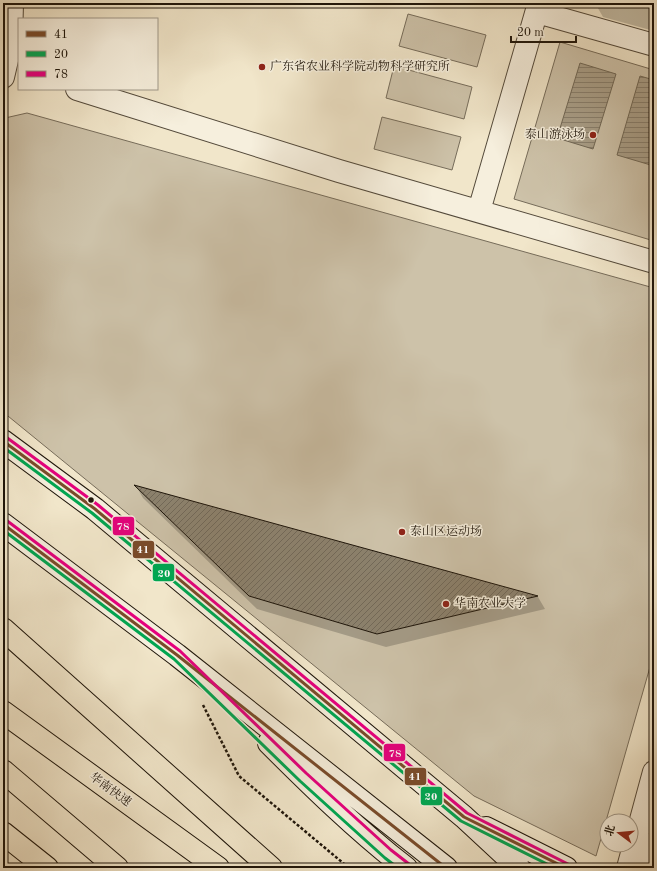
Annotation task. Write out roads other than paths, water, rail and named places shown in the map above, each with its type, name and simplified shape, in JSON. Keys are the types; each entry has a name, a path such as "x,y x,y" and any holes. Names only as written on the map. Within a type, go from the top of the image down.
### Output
{"highway":[{"path":"3,629 271,868"},
{"name":"华南快速","path":"3,712 218,868"},
{"path":"3,771 117,868"},
{"path":"3,833 47,868"}],"street":[{"path":"9,72 12,3"},
{"path":"479,211 538,7 654,46"},
{"path":"80,90 339,171 654,262"},
{"path":"3,441 95,509 464,817 519,868"},
{"path":"3,524 177,655 446,868"},
{"path":"177,655 303,777 388,854 406,868"},
{"path":"628,868 654,772"},
{"path":"464,817 566,868"},
{"path":"647,868 654,843"}],"place":[{"name":"广东省农业科学院动物科学研究所","path":"262,67"},
{"name":"泰山游泳场","path":"593,135"},
{"name":"泰山区运动场","path":"402,532"},
{"name":"华南农业大学","path":"446,604"}]}
